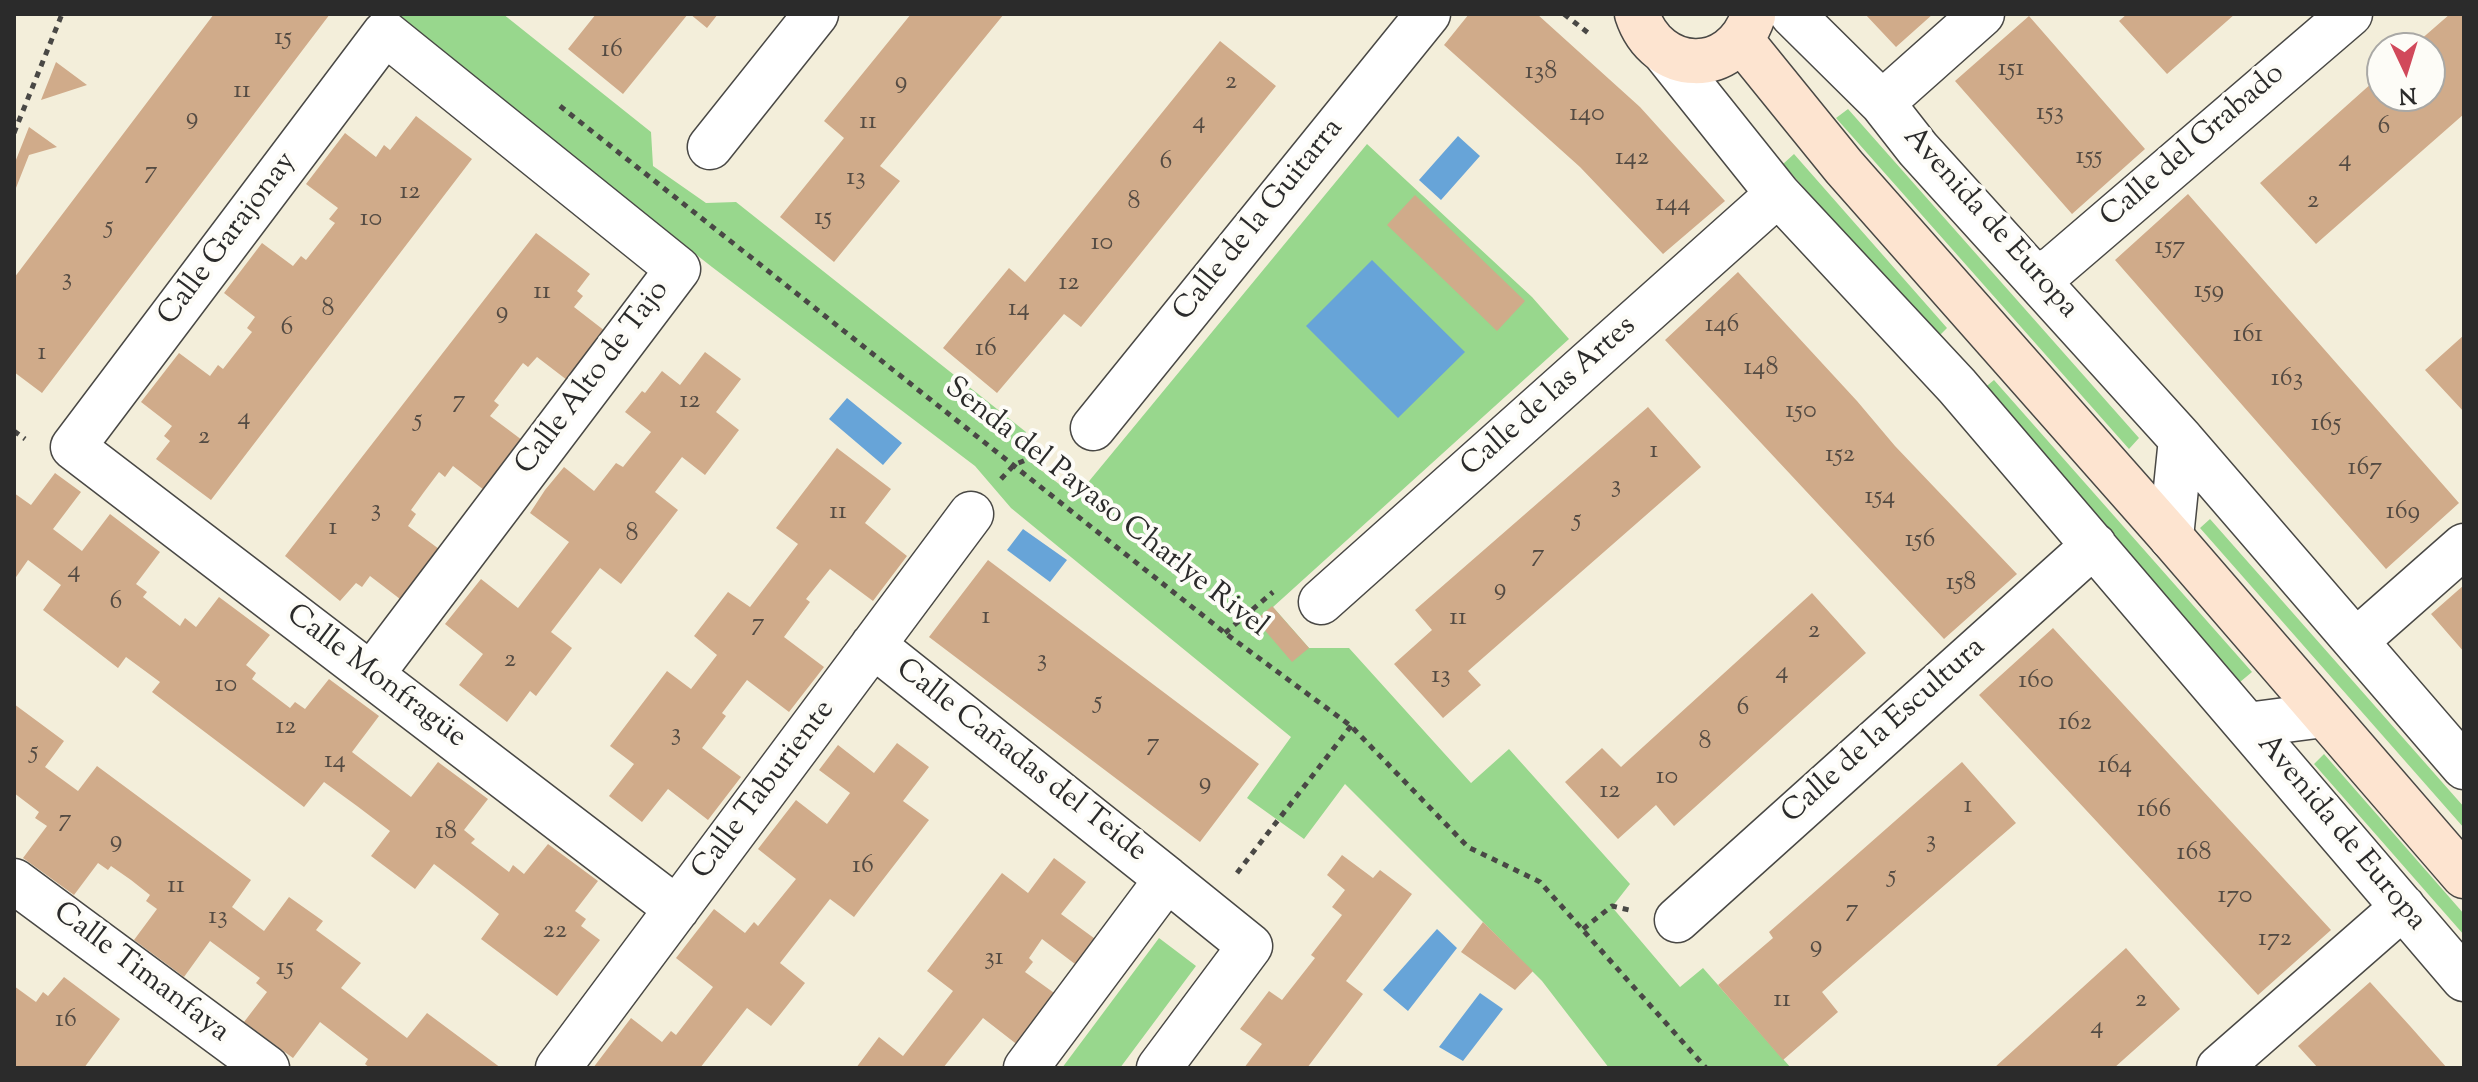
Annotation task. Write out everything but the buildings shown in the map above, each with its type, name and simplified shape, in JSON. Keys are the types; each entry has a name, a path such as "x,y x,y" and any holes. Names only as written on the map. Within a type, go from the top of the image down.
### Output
{"street":[{"path":"710,147 816,14"},
{"name":"Calle de la Guitarra","path":"1093,428 1428,14"},
{"name":"Avenida de Europa","path":"1792,14 1882,103 1918,149 2181,439 2464,767"},
{"path":"1882,103 1982,14"},
{"name":"Calle del Grabado","path":"2036,277 2054,268 2350,14"},
{"path":"1642,28 1680,60 1712,60 1726,53 1747,27 1844,167 2171,537 2464,876"},
{"name":"Avenida de Europa","path":"1642,28 1778,194 1957,386 2464,979"},
{"name":"Calle Alto de Tajo","path":"371,675 678,269 385,33"},
{"name":"Calle Garajonay","path":"73,447 385,33"},
{"name":"Calle de las Artes","path":"1321,602 1778,194"},
{"path":"1957,386 1965,307"},
{"path":"2171,537 2181,439"},
{"name":"Calle Monfragüe","path":"73,447 677,909"},
{"name":"Calle Taburiente","path":"558,1068 971,514"},
{"name":"Calle de la Escultura","path":"1677,920 2094,545"},
{"path":"2356,641 2464,546"},
{"name":"Calle Cañadas del Teide","path":"873,645 1250,946 1159,1068"},
{"name":"Avenida de Europa","path":"2247,725 2324,715"},
{"path":"1026,1068 1167,879"},
{"name":"Calle Timanfaya","path":"20,898 267,1068"},
{"path":"2219,1068 2403,907"}],"path":[{"path":"14,133 62,14"},
{"name":"Senda del Payaso Charlye Rivel","path":"552,99 1263,662 1351,726 1468,847 1540,882 1706,1068"},
{"path":"637,235 710,147"},
{"path":"971,514 1014,465 1029,461 1093,428"},
{"path":"1207,911 1351,726"}],"green space":[{"path":"389,14 503,14 651,132 653,166 706,203 736,202 1026,432 1029,461 1076,497 1367,144 1532,297 1569,339 1273,607 1309,648 1349,648 1471,783 1509,749 1630,884 1612,907 1680,987 1703,968 1791,1068 1609,1068 1542,981 1345,784 1304,839 1247,798 1291,737 1011,508 975,466 712,267"},
{"path":"1848,109 2139,438 2129,449 1836,118"},
{"path":"1794,154 1947,328 1937,338 1783,164"},
{"path":"1994,380 2252,672 2240,682 1982,390"},
{"path":"2210,519 2464,807 2464,828 2200,528"},
{"path":"2324,754 2464,914 2464,935 2314,764"},
{"path":"1159,938 1196,966 1120,1068 1062,1068"}],"water":[{"path":"1458,136 1480,156 1441,200 1419,180"},
{"path":"1372,260 1465,352 1398,418 1306,326"},
{"path":"847,398 902,443 883,465 829,419"},
{"path":"1023,529 1067,560 1050,582 1007,550"},
{"path":"1437,929 1457,948 1408,1011 1383,990"},
{"path":"1480,993 1503,1009 1463,1061 1439,1047"}]}
